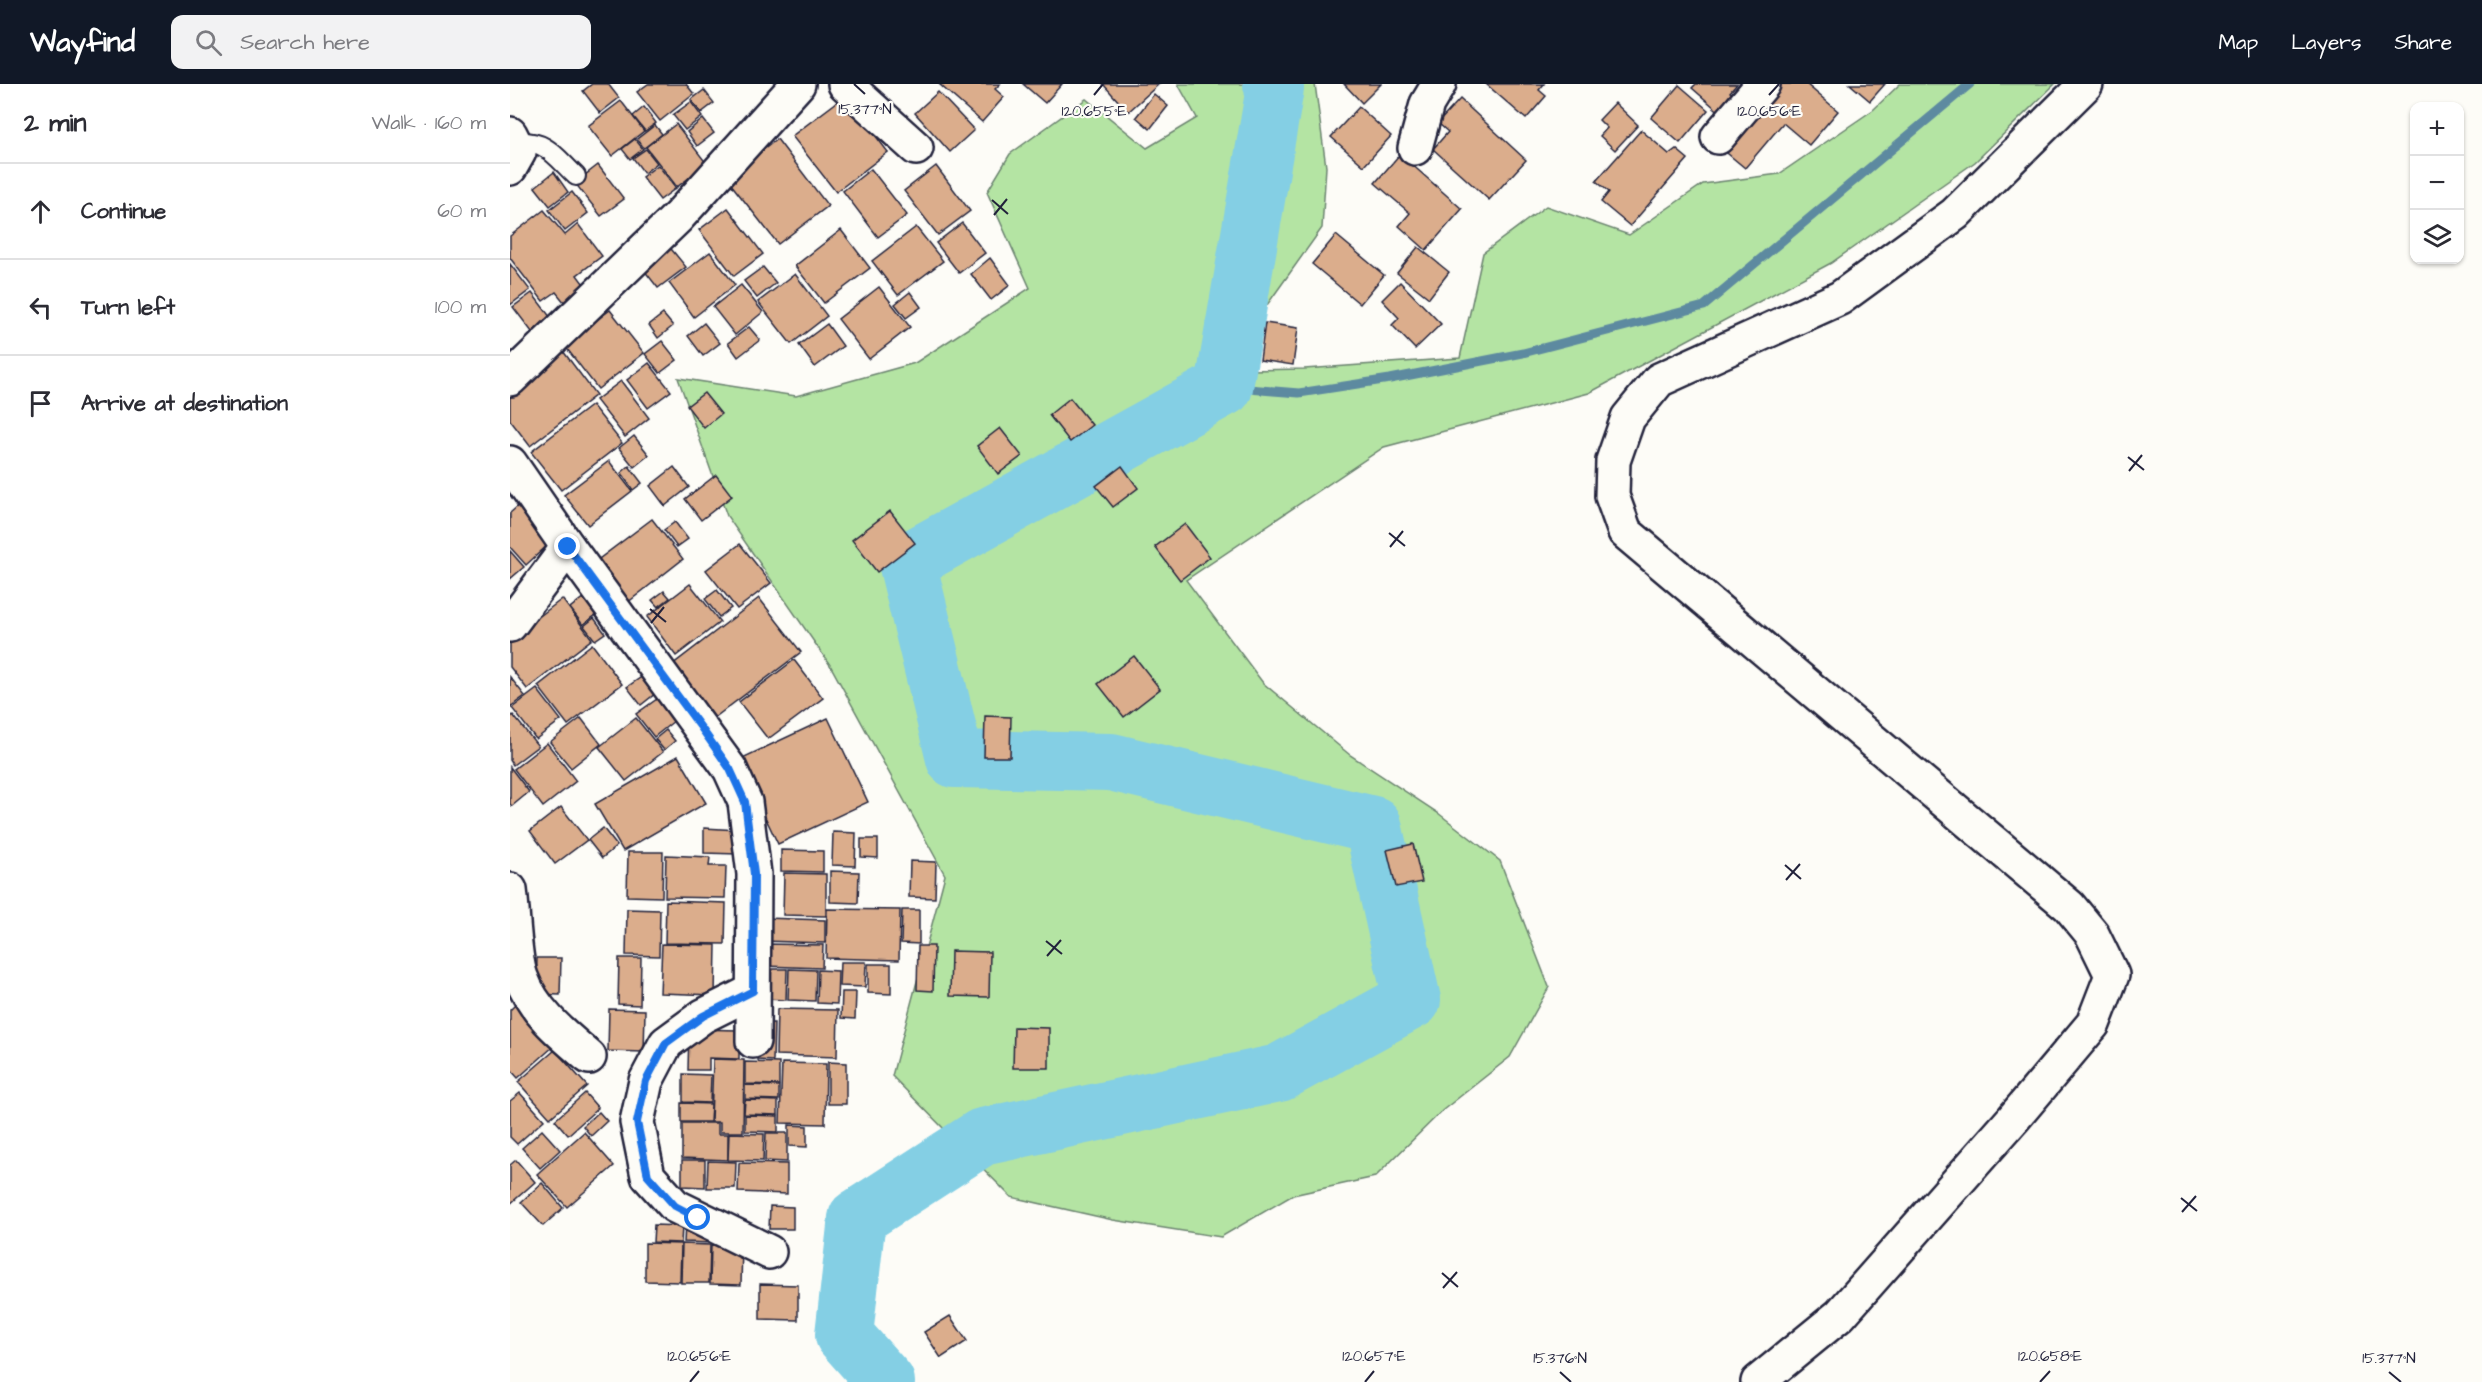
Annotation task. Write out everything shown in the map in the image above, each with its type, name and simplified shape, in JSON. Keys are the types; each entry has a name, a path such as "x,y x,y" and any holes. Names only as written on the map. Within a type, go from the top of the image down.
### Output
{"street":[{"path":"510,379 678,217 798,84"},
{"path":"845,84 916,148"},
{"path":"1414,148 1427,104 1439,84"},
{"path":"1718,136 1763,84"},
{"path":"1758,1382 1840,1315 2005,1128 2093,1024 2112,975 2092,934 2069,906 1625,532 1612,496 1613,461 1628,418 1659,380 1840,298 1955,214 2086,84"},
{"path":"510,463 568,547 719,753 730,769 745,802 754,874 753,1041"},
{"path":"510,625 568,547"},
{"path":"510,890 520,977 540,1010 557,1030 589,1058"},
{"path":"753,991 703,1016 666,1043 646,1081 637,1122 648,1176 675,1206 769,1252"}],"lane":[{"path":"512,148 534,141 544,146 576,176"}],"green space":[{"path":"1178,84 1315,84 1326,167 1322,228 1247,333 1247,370 1304,369 1460,358 1483,253 1546,206 1629,235 1703,184 1779,174 1873,110 1900,84 2055,84 1975,162 1831,263 1589,393 1384,447 1186,580 1263,683 1350,755 1438,813 1500,861 1549,987 1510,1057 1443,1110 1375,1177 1293,1195 1221,1237 1113,1220 1011,1197 892,1076 945,875 830,665 727,516 678,378 796,396 915,363 1030,288 987,192 1010,154 1086,99 1147,148 1197,118"}],"building":[{"path":"592,84 608,84 619,98 600,113 583,91"},
{"path":"648,84 686,84 694,94 660,121 637,92"},
{"path":"939,84 1000,84 995,89 1004,97 982,122"},
{"path":"1023,84 1062,84 1045,103"},
{"path":"1103,84 1159,84 1128,112"},
{"path":"1344,84 1381,84 1362,103"},
{"path":"1486,84 1544,84 1539,90 1546,96 1526,119"},
{"path":"1696,84 1737,84 1730,92 1737,98 1723,115 1692,88"},
{"path":"1777,84 1806,84 1838,111 1809,145 1783,123 1745,168 1722,149"},
{"path":"1850,84 1885,84 1870,101"},
{"path":"1679,85 1708,110 1680,143 1651,118"},
{"path":"704,90 714,103 701,113 691,100"},
{"path":"938,92 974,130 950,152 915,113"},
{"path":"1154,94 1168,106 1150,129 1136,117"},
{"path":"845,96 888,152 836,192 792,136"},
{"path":"1460,99 1526,160 1489,200 1433,149 1448,132 1438,123"},
{"path":"621,101 644,131 612,156 588,126"},
{"path":"691,102 702,117 685,130 673,115"},
{"path":"1615,103 1638,125 1615,150 1600,136 1607,128 1599,120"},
{"path":"644,107 656,123 645,131 633,116"},
{"path":"1359,107 1391,136 1364,166 1331,137"},
{"path":"703,119 714,133 697,146 687,132"},
{"path":"676,124 707,164 677,187 646,147"},
{"path":"655,125 662,134 644,148 637,139"},
{"path":"1641,130 1669,154 1676,149 1688,159 1630,226 1601,202 1609,192 1596,181"},
{"path":"635,139 643,149 630,159 622,149"},
{"path":"777,139 828,206 778,244 727,179"},
{"path":"646,149 657,163 644,173 633,158"},
{"path":"1400,154 1462,209 1426,250 1399,226 1410,213 1375,183"},
{"path":"598,165 624,199 601,216 575,183"},
{"path":"658,165 676,188 660,200 642,177"},
{"path":"936,166 970,211 938,235 904,191"},
{"path":"871,169 907,215 878,237 843,191"},
{"path":"554,172 568,192 550,206 535,187"},
{"path":"572,192 588,213 565,231 549,210"},
{"path":"728,208 763,254 734,276 699,230"},
{"path":"544,210 565,235 578,224 602,256 577,275 586,287 565,303 556,292 543,301 510,258 510,236"},
{"path":"962,223 985,253 959,273 936,243"},
{"path":"916,227 943,261 898,295 872,261"},
{"path":"841,230 870,268 824,303 795,266"},
{"path":"1336,235 1384,275 1360,304 1312,264"},
{"path":"667,244 686,267 658,288 640,265"},
{"path":"1418,247 1449,272 1429,298 1397,273"},
{"path":"710,252 735,285 694,317 669,283"},
{"path":"990,258 1010,285 991,300 971,274"},
{"path":"510,264 530,290 510,305"},
{"path":"763,267 776,283 757,298 744,281"},
{"path":"795,274 827,316 791,344 758,302"},
{"path":"1400,282 1441,324 1415,349 1392,325 1399,318 1382,300"},
{"path":"741,285 763,312 735,335 713,307"},
{"path":"879,287 910,327 869,359 838,319"},
{"path":"910,292 921,307 906,318 895,304"},
{"path":"532,293 551,318 532,332 513,307"},
{"path":"610,310 644,353 598,389 564,345"},
{"path":"663,314 673,326 658,338 649,325"},
{"path":"704,323 720,343 703,356 688,336"},
{"path":"1265,323 1298,328 1293,365 1260,360"},
{"path":"827,324 843,346 815,367 799,345"},
{"path":"749,327 760,340 738,357 728,343"},
{"path":"662,341 677,360 660,373 645,354"},
{"path":"563,351 596,395 530,446 510,420 510,392"},
{"path":"649,363 671,391 648,408 627,380"},
{"path":"621,381 649,418 625,437 596,400"},
{"path":"704,393 721,414 704,428 687,406"},
{"path":"1070,398 1092,425 1070,442 1049,415"},
{"path":"592,405 622,443 561,490 531,452"},
{"path":"1000,428 1022,456 998,474 977,446"},
{"path":"634,436 649,455 634,467 619,448"},
{"path":"609,461 632,491 588,525 564,495"},
{"path":"629,466 642,483 633,490 621,473"},
{"path":"1122,466 1138,488 1113,507 1096,486"},
{"path":"674,467 689,487 665,506 650,486"},
{"path":"716,475 732,496 701,520 685,499"},
{"path":"518,506 551,542 526,565 510,547 510,513"},
{"path":"890,511 915,543 877,572 852,540"},
{"path":"652,519 683,559 627,603 595,562"},
{"path":"675,522 688,539 677,547 664,530"},
{"path":"1185,524 1210,557 1180,580 1155,547"},
{"path":"740,544 771,583 737,609 706,570"},
{"path":"510,551 524,567 510,579"},
{"path":"690,584 720,622 676,656 647,617"},
{"path":"717,590 731,608 719,617 705,599"},
{"path":"664,591 670,598 658,607 652,600"},
{"path":"589,593 602,610 583,625 570,608"},
{"path":"759,598 801,652 714,718 672,665"},
{"path":"562,599 592,639 527,689 510,667 510,639"},
{"path":"594,618 605,633 595,640 584,626"},
{"path":"592,644 622,684 568,725 538,686"},
{"path":"1134,656 1160,689 1124,717 1098,684"},
{"path":"794,660 823,698 768,739 739,702"},
{"path":"643,676 656,693 641,705 627,687"},
{"path":"510,677 525,696 510,707"},
{"path":"537,689 561,720 536,739 512,708"},
{"path":"657,699 674,721 654,737 636,714"},
{"path":"513,715 538,746 513,765 510,760 510,718"},
{"path":"985,716 1011,717 1010,757 984,757"},
{"path":"581,718 601,744 571,768 550,742"},
{"path":"636,718 663,752 626,781 599,747"},
{"path":"828,718 868,802 778,844 738,760"},
{"path":"666,730 675,741 664,750 655,739"},
{"path":"547,743 576,781 543,807 514,769"},
{"path":"678,756 706,803 623,851 595,804"},
{"path":"510,767 529,792 512,806 510,804"},
{"path":"561,807 587,840 555,864 530,831"},
{"path":"603,828 617,846 602,858 588,840"},
{"path":"704,828 738,830 738,854 704,853"},
{"path":"833,832 856,833 855,866 832,865"},
{"path":"861,839 878,839 878,858 861,857"},
{"path":"1413,844 1422,882 1396,887 1387,850"},
{"path":"781,850 823,851 823,872 781,871"},
{"path":"628,852 663,852 662,897 627,896"},
{"path":"666,855 710,857 709,866 726,866 725,898 665,897"},
{"path":"910,861 936,862 935,898 909,897"},
{"path":"830,871 859,872 858,903 830,902"},
{"path":"784,873 826,874 826,916 783,915"},
{"path":"666,901 726,903 725,944 665,943"},
{"path":"627,909 660,910 659,956 626,955"},
{"path":"827,909 900,910 899,960 826,958"},
{"path":"902,910 919,910 919,944 901,943"},
{"path":"764,918 825,920 825,943 763,941"},
{"path":"662,944 716,945 715,995 660,993"},
{"path":"764,944 823,945 822,968 764,966"},
{"path":"918,946 934,946 933,991 917,990"},
{"path":"951,951 990,952 989,997 950,996"},
{"path":"537,958 561,958 560,995 536,994"},
{"path":"619,958 641,958 640,1005 618,1004"},
{"path":"840,962 866,962 865,987 839,986"},
{"path":"868,964 891,964 891,994 868,993"},
{"path":"766,969 787,969 786,1000 765,999"},
{"path":"789,969 816,970 815,1001 788,1000"},
{"path":"818,970 838,971 837,1004 817,1003"},
{"path":"842,992 856,992 855,1019 841,1018"},
{"path":"517,1003 555,1045 518,1078 510,1069 510,1010"},
{"path":"609,1009 645,1010 644,1052 608,1051"},
{"path":"777,1009 838,1010 837,1057 776,1055"},
{"path":"758,1023 774,1023 773,1061 758,1060"},
{"path":"1014,1027 1049,1028 1049,1068 1013,1068"},
{"path":"689,1029 739,1030 739,1059 709,1058 709,1070 688,1070"},
{"path":"555,1050 587,1086 550,1118 518,1082"},
{"path":"713,1059 744,1060 743,1132 720,1132 720,1122 711,1122"},
{"path":"745,1062 779,1063 779,1085 745,1084"},
{"path":"828,1062 846,1063 846,1104 828,1104"},
{"path":"782,1063 826,1064 825,1124 780,1123"},
{"path":"683,1074 711,1075 710,1103 683,1102"},
{"path":"745,1085 779,1086 779,1100 745,1099"},
{"path":"520,1093 544,1120 517,1144 510,1137 510,1101"},
{"path":"585,1093 598,1108 568,1135 555,1120"},
{"path":"745,1100 778,1101 778,1115 744,1114"},
{"path":"681,1103 711,1104 710,1122 681,1122"},
{"path":"599,1112 607,1121 591,1136 583,1126"},
{"path":"745,1115 778,1116 778,1132 745,1131"},
{"path":"682,1123 718,1123 718,1134 728,1134 728,1160 682,1158"},
{"path":"789,1125 807,1126 807,1147 789,1146"},
{"path":"542,1130 560,1150 540,1168 522,1148"},
{"path":"584,1132 614,1166 567,1207 537,1174"},
{"path":"729,1133 764,1134 763,1161 728,1160"},
{"path":"766,1133 787,1133 787,1162 765,1161"},
{"path":"516,1160 535,1182 510,1204 510,1165"},
{"path":"682,1160 705,1160 705,1187 682,1186"},
{"path":"708,1161 736,1162 735,1188 707,1188"},
{"path":"739,1163 787,1164 787,1194 738,1192"},
{"path":"542,1183 563,1208 543,1226 521,1202"},
{"path":"770,1206 793,1207 793,1229 769,1229"},
{"path":"654,1225 682,1226 681,1243 653,1242"},
{"path":"685,1225 712,1226 712,1243 684,1242"},
{"path":"645,1243 681,1244 680,1282 645,1281"},
{"path":"682,1244 710,1245 709,1283 681,1283"},
{"path":"711,1245 742,1246 741,1285 710,1284"},
{"path":"760,1284 798,1285 798,1320 760,1319"},
{"path":"950,1316 967,1341 941,1358 924,1332"}],"waterway":[{"path":"886,1382 844,1335 857,1218 982,1137 1279,1073 1412,1000 1373,825 1111,762 955,759 907,562 1224,387 1275,88 1272,84"},
{"path":"1224,387 1299,393 1390,379 1523,353 1704,306 1970,84"}],"route":[{"path":"568,547 730,769 745,802 754,874 753,991 703,1016 666,1043 646,1081 637,1122 648,1176 675,1206 698,1218"}]}
